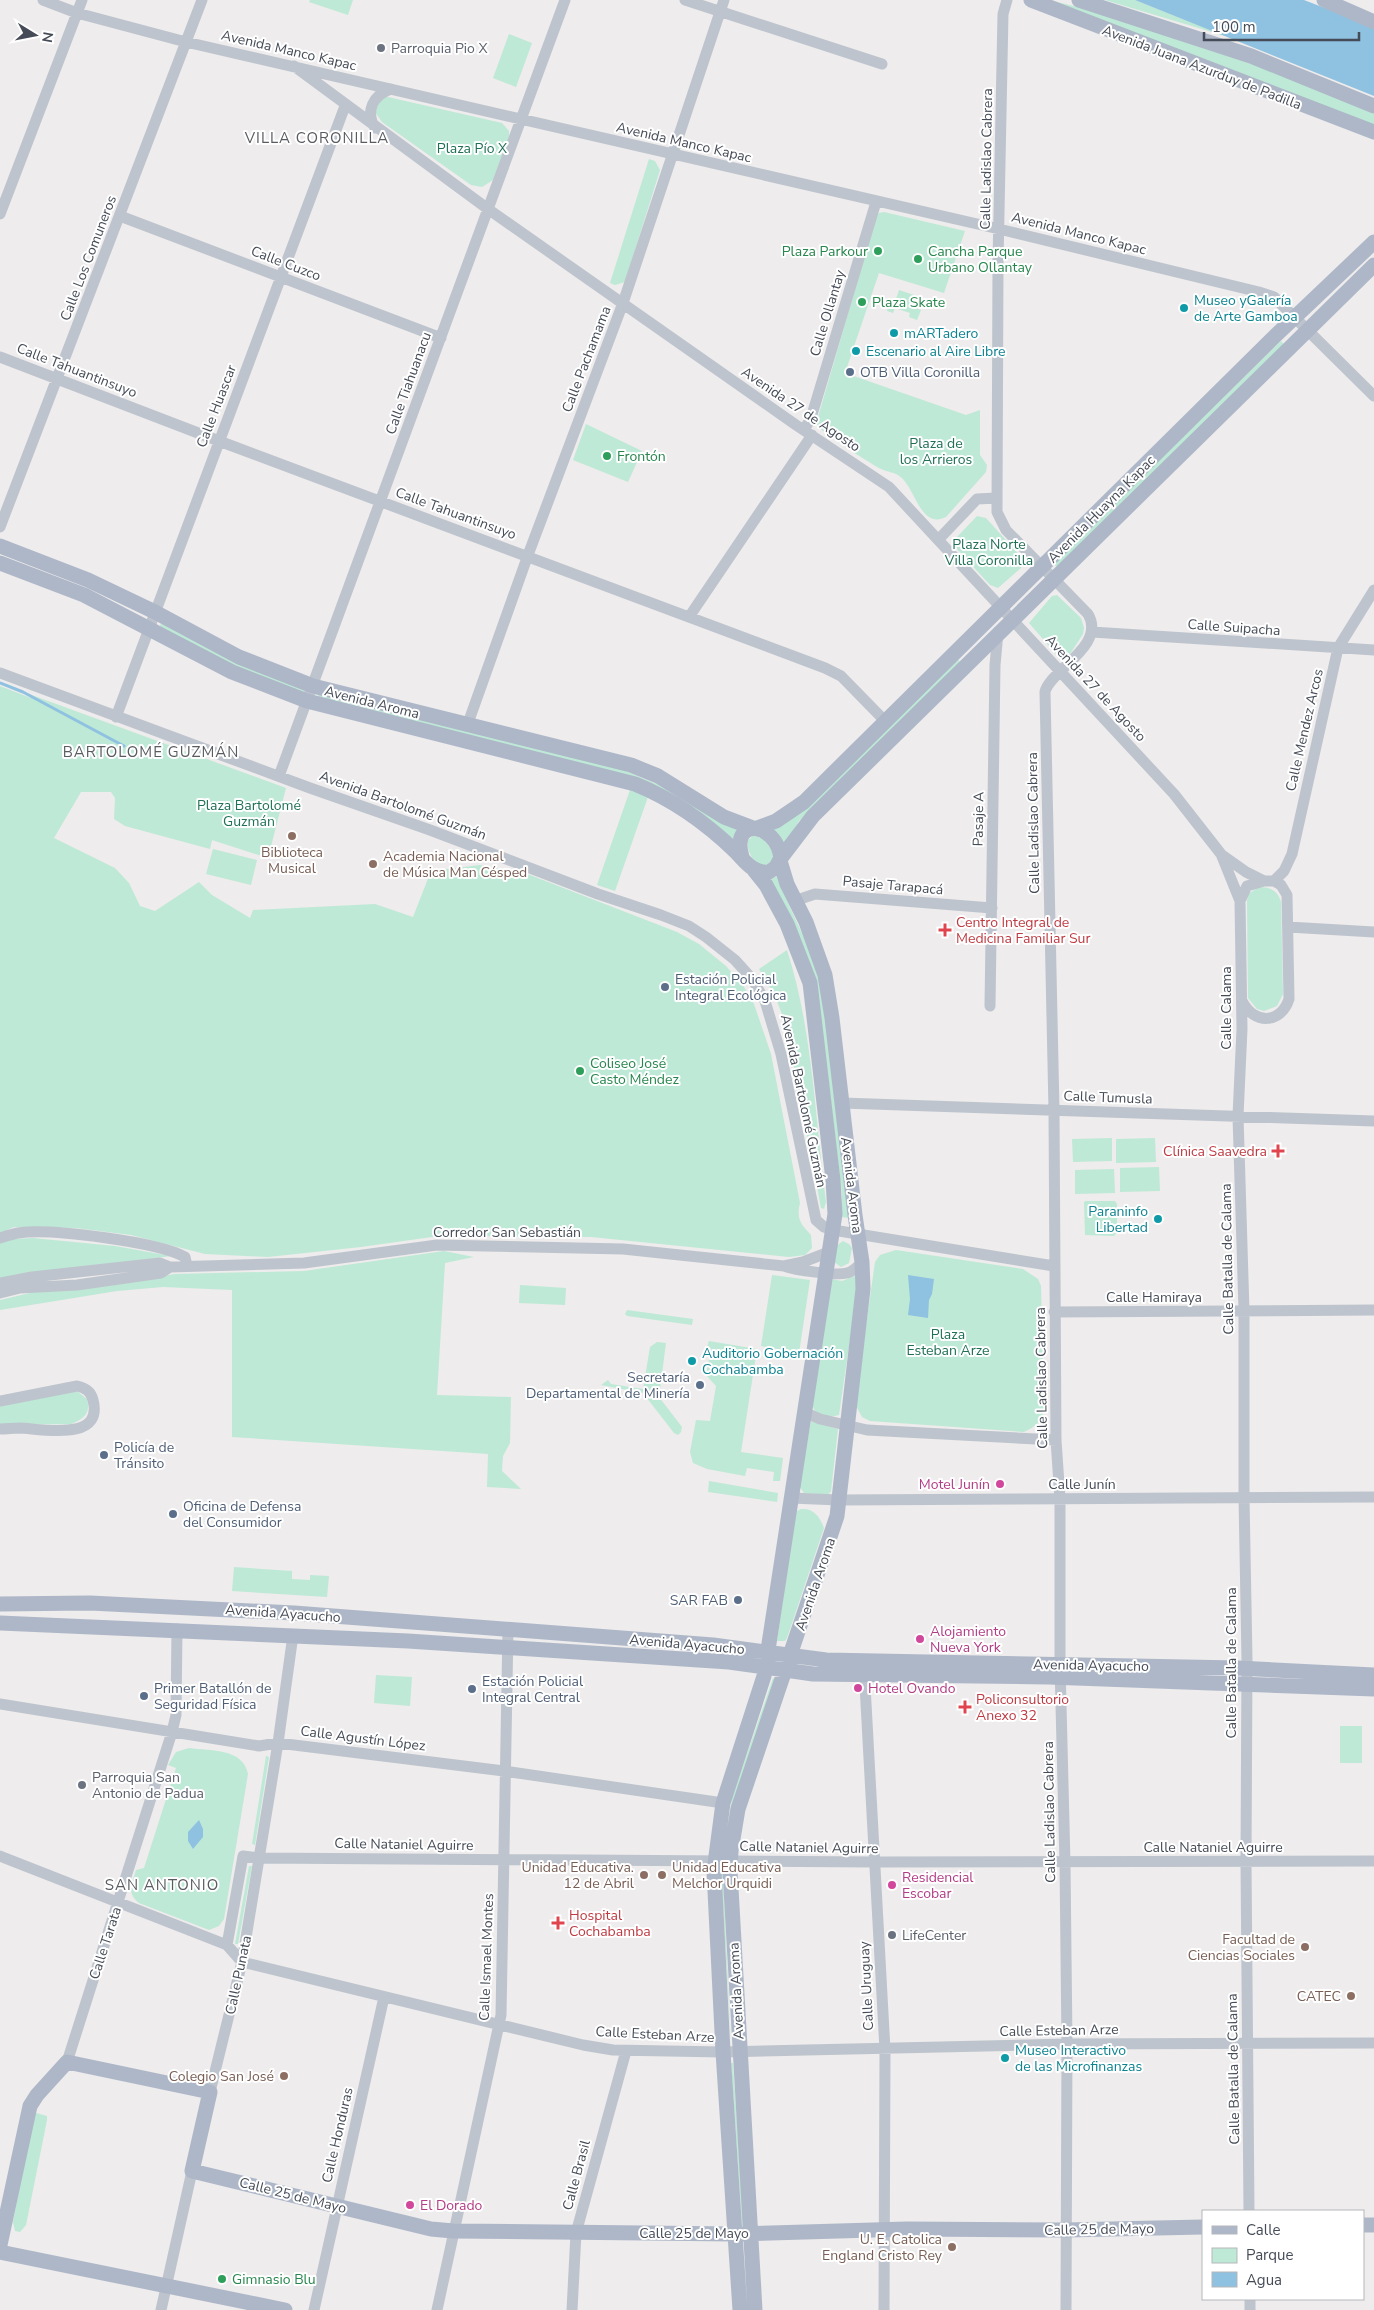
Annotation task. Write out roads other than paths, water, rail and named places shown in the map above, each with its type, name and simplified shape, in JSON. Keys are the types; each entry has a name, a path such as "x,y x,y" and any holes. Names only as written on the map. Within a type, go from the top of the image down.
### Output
{"main road":[{"name":"Avenida Juana Azurduy de Padilla","path":"1031,0 1374,132"},
{"name":"Avenida Juana Azurduy de Padilla","path":"1079,0 1251,56 1374,106"},
{"path":"1324,0 1374,22"},
{"path":"1349,0 1374,13"},
{"name":"Avenida Huayna Kapac","path":"755,828 793,811 1374,242"},
{"name":"Avenida Huayna Kapac","path":"781,859 813,816 998,632 1054,580 1374,265"},
{"name":"Avenida Aroma","path":"0,546 88,580 156,612 239,657 313,686 467,726 631,765 658,776 724,817 755,828"},
{"name":"Avenida Aroma","path":"0,563 84,595 232,672 307,702 612,776 635,784 679,807 712,829 742,857"},
{"path":"755,828 768,833 775,840 781,859 769,872 754,870 742,857 739,846 741,837 746,831 755,828"},
{"name":"Avenida Aroma","path":"755,2310 739,2052 730,1861 738,1809 832,1534 839,1500 864,1289 832,1018 825,975 817,950 794,901 781,859"},
{"name":"Avenida Aroma","path":"740,2310 723,2052 715,1860 722,1803 764,1680 835,1214 833,1180 810,983 788,924 766,886 754,870"},
{"name":"Avenida Ayacucho","path":"0,1604 90,1603 177,1606 713,1645 767,1659 785,1670 813,1674 864,1668 1060,1671 1247,1677 1374,1675"},
{"name":"Avenida Ayacucho","path":"0,1623 293,1635 729,1662 767,1659 790,1654 864,1668"},
{"name":"Avenida Ayacucho","path":"1247,1677 1374,1689"},
{"path":"67,2062 210,2092"},
{"name":"Calle Tarata","path":"0,2245 2,2228 30,2106 37,2095 67,2062"},
{"name":"Calle Punata","path":"192,2171 210,2092"},
{"name":"Calle 25 de Mayo","path":"192,2171 431,2228 453,2231 751,2234 886,2230 1202,2228"},
{"path":"0,2252 285,2310"}],"street":[{"name":"Avenida Manco Kapac","path":"43,0 77,13 186,42 1259,292 1274,298 1374,396"},
{"path":"0,214 82,0"},
{"name":"Calle Los Comuneros","path":"0,527 202,0"},
{"name":"Calle Tiahuanacu","path":"279,776 565,0"},
{"path":"685,0 882,64"},
{"name":"Calle Pachamama","path":"467,726 528,555 623,303 724,0"},
{"name":"Calle Ladislao Cabrera","path":"1007,0 1003,14 997,512 1000,521 1088,614 1091,620 1092,632 1074,659 1046,687 1045,692 1054,1110 1054,1312 1056,1440 1060,1499 1060,1671 1065,1862 1067,2044 1066,2310"},
{"name":"Avenida 27 de Agosto","path":"294,66 345,106 488,209 808,432 889,486 1174,794 1220,854 1240,901"},
{"path":"375,128 371,121 372,104 376,97 391,89"},
{"name":"Calle Huascar","path":"116,717 345,106"},
{"name":"Calle Ollantay","path":"689,616 808,432 876,202"},
{"name":"Calle Cuzco","path":"120,216 440,338"},
{"name":"Calle Tahuantinsuyo","path":"0,357 380,502 528,555 825,668 840,676 886,722"},
{"path":"938,540 977,499 996,498"},
{"name":"Calle Mendez Arcos","path":"1240,901 1247,886 1269,881 1284,871 1292,854 1338,648 1374,590"},
{"name":"Pasaje A","path":"990,1006 995,665 998,632"},
{"name":"Calle Suipacha","path":"1092,632 1374,650"},
{"name":"Avenida Bartolomé Guzmán","path":"0,673 689,926 735,960 753,980 765,1001 782,1054 813,1212 816,1220 824,1227 833,1230"},
{"name":"Avenida 27 de Agosto","path":"1220,854 1246,872 1269,881"},
{"path":"1242,1001 1247,1012 1261,1018 1277,1016 1286,1008 1289,999 1287,894 1281,886 1269,881"},
{"name":"Pasaje Tarapacá","path":"794,901 815,894 992,908"},
{"name":"Calle Calama","path":"1238,1116 1242,1001 1240,901"},
{"path":"1288,927 1374,932"},
{"name":"Calle Tumusla","path":"842,1103 1374,1122"},
{"name":"Calle Batalla de Calama","path":"1238,1116 1244,1311 1244,1498 1247,1677 1246,1862 1250,2210"},
{"path":"833,1230 1054,1266"},
{"path":"0,1238 19,1233 36,1232 123,1241 176,1252 185,1257 187,1266"},
{"name":"Corredor San Sebastián","path":"0,1283 160,1263 170,1267 304,1263 437,1245 624,1249 784,1266 797,1270 847,1273 862,1262"},
{"name":"Corredor San Sebastián","path":"784,1266 802,1262 829,1252"},
{"name":"Corredor San Sebastián","path":"0,1293 20,1288 77,1284 161,1273 170,1267"},
{"name":"Calle Hamiraya","path":"1054,1312 1374,1310"},
{"path":"0,1400 77,1386 84,1388 91,1394 94,1408 90,1422 83,1427 70,1431 16,1428 0,1430"},
{"path":"804,1412 820,1419 848,1424 867,1430 1056,1440"},
{"name":"Calle Junín","path":"791,1498 839,1500 1374,1497"},
{"name":"Calle Tarata","path":"67,2062 172,1732 176,1715 177,1629"},
{"name":"Calle Ismael Montes","path":"437,2310 500,2024 508,1629"},
{"name":"Calle Punata","path":"210,2092 242,1962 260,1858 293,1635"},
{"name":"Calle Uruguay","path":"864,1668 885,2050 886,2230 884,2310"},
{"name":"Calle Agustín López","path":"0,1704 259,1746 278,1742 504,1771 722,1803"},
{"path":"0,1856 227,1945 242,1962"},
{"name":"Calle Punata","path":"227,1945 243,1856"},
{"name":"Calle Nataniel Aguirre","path":"243,1856 260,1858 875,1862 1374,1861"},
{"name":"Calle Esteban Arze","path":"242,1962 583,2045 626,2051 885,2050 1067,2044 1248,2045 1374,2043"},
{"name":"Calle Honduras","path":"314,2310 384,1997"},
{"name":"Calle Brasil","path":"572,2310 576,2233 626,2051"},
{"name":"Calle Punata","path":"161,2310 192,2171"}],"water":[{"path":"1135,0 1304,0 1374,27 1374,96"},
{"path":"908,1275 934,1279 932,1294 929,1300 928,1318 908,1315 910,1299"},
{"path":"199,1820 203,1829 203,1837 193,1849 188,1841 188,1832"}],"waterway":[{"path":"0,683 23,692 124,746"}],"place":[{"name":"Parroquia Pio X","path":"381,48"},
{"name":"Plaza Parkour","path":"878,251"},
{"name":"Cancha Parque Urbano Ollantay","path":"918,259"},
{"name":"Plaza Skate","path":"862,302"},
{"name":"Museo yGalería de Arte Gamboa","path":"1184,308"},
{"name":"mARTadero","path":"894,333"},
{"name":"Escenario al Aire Libre","path":"856,351"},
{"name":"OTB Villa Coronilla","path":"850,372"},
{"name":"Frontón","path":"607,456"},
{"name":"Biblioteca Musical","path":"292,836"},
{"name":"Academia Nacional de Música Man Césped","path":"373,864"},
{"name":"Centro Integral de Medicina Familiar Sur","path":"945,930"},
{"name":"Estación Policial Integral Ecológica","path":"665,987"},
{"name":"Coliseo José Casto Méndez","path":"580,1071"},
{"name":"Clínica Saavedra","path":"1278,1151"},
{"name":"Paraninfo Libertad","path":"1158,1219"},
{"name":"Auditorio Gobernación Cochabamba","path":"692,1361"},
{"name":"Secretaría Departamental de Minería","path":"700,1385"},
{"name":"Policía de Tránsito","path":"104,1455"},
{"name":"Motel Junín","path":"1000,1484"},
{"name":"Oficina de Defensa del Consumidor","path":"173,1514"},
{"name":"SAR FAB","path":"738,1600"},
{"name":"Alojamiento Nueva York","path":"920,1639"},
{"name":"Hotel Ovando","path":"858,1688"},
{"name":"Estación Policial Integral Central","path":"472,1689"},
{"name":"Primer Batallón de Seguridad Física","path":"144,1696"},
{"name":"Policonsultorio Anexo 32","path":"965,1707"},
{"name":"Parroquia San Antonio de Padua","path":"82,1785"},
{"name":"Unidad Educativa. 12 de Abril","path":"644,1875"},
{"name":"Unidad Educativa Melchor Urquidi","path":"662,1875"},
{"name":"Residencial Escobar","path":"892,1885"},
{"name":"Hospital Cochabamba","path":"558,1923"},
{"name":"LifeCenter","path":"892,1935"},
{"name":"Facultad de Ciencias Sociales","path":"1305,1947"},
{"name":"CATEC","path":"1351,1996"},
{"name":"Museo Interactivo de las Microfinanzas","path":"1005,2058"},
{"name":"Colegio San José","path":"284,2076"},
{"name":"El Dorado","path":"410,2205"},
{"name":"U. E. Catolica England Cristo Rey","path":"952,2247"},
{"name":"Gimnasio Blu","path":"222,2279"}],"district":[{"name":"VILLA CORONILLA","path":"317,138"},
{"name":"BARTOLOMÉ GUZMÁN","path":"151,752"},
{"name":"SAN ANTONIO","path":"162,1885"}],"park label":[{"name":"Plaza Pío X","path":"472,148"},
{"name":"Plaza de los Arrieros","path":"936,452"},
{"name":"Plaza Norte Villa Coronilla","path":"989,552"},
{"name":"Plaza Bartolomé Guzmán","path":"249,814"},
{"name":"Plaza Esteban Arze","path":"948,1342"}]}
